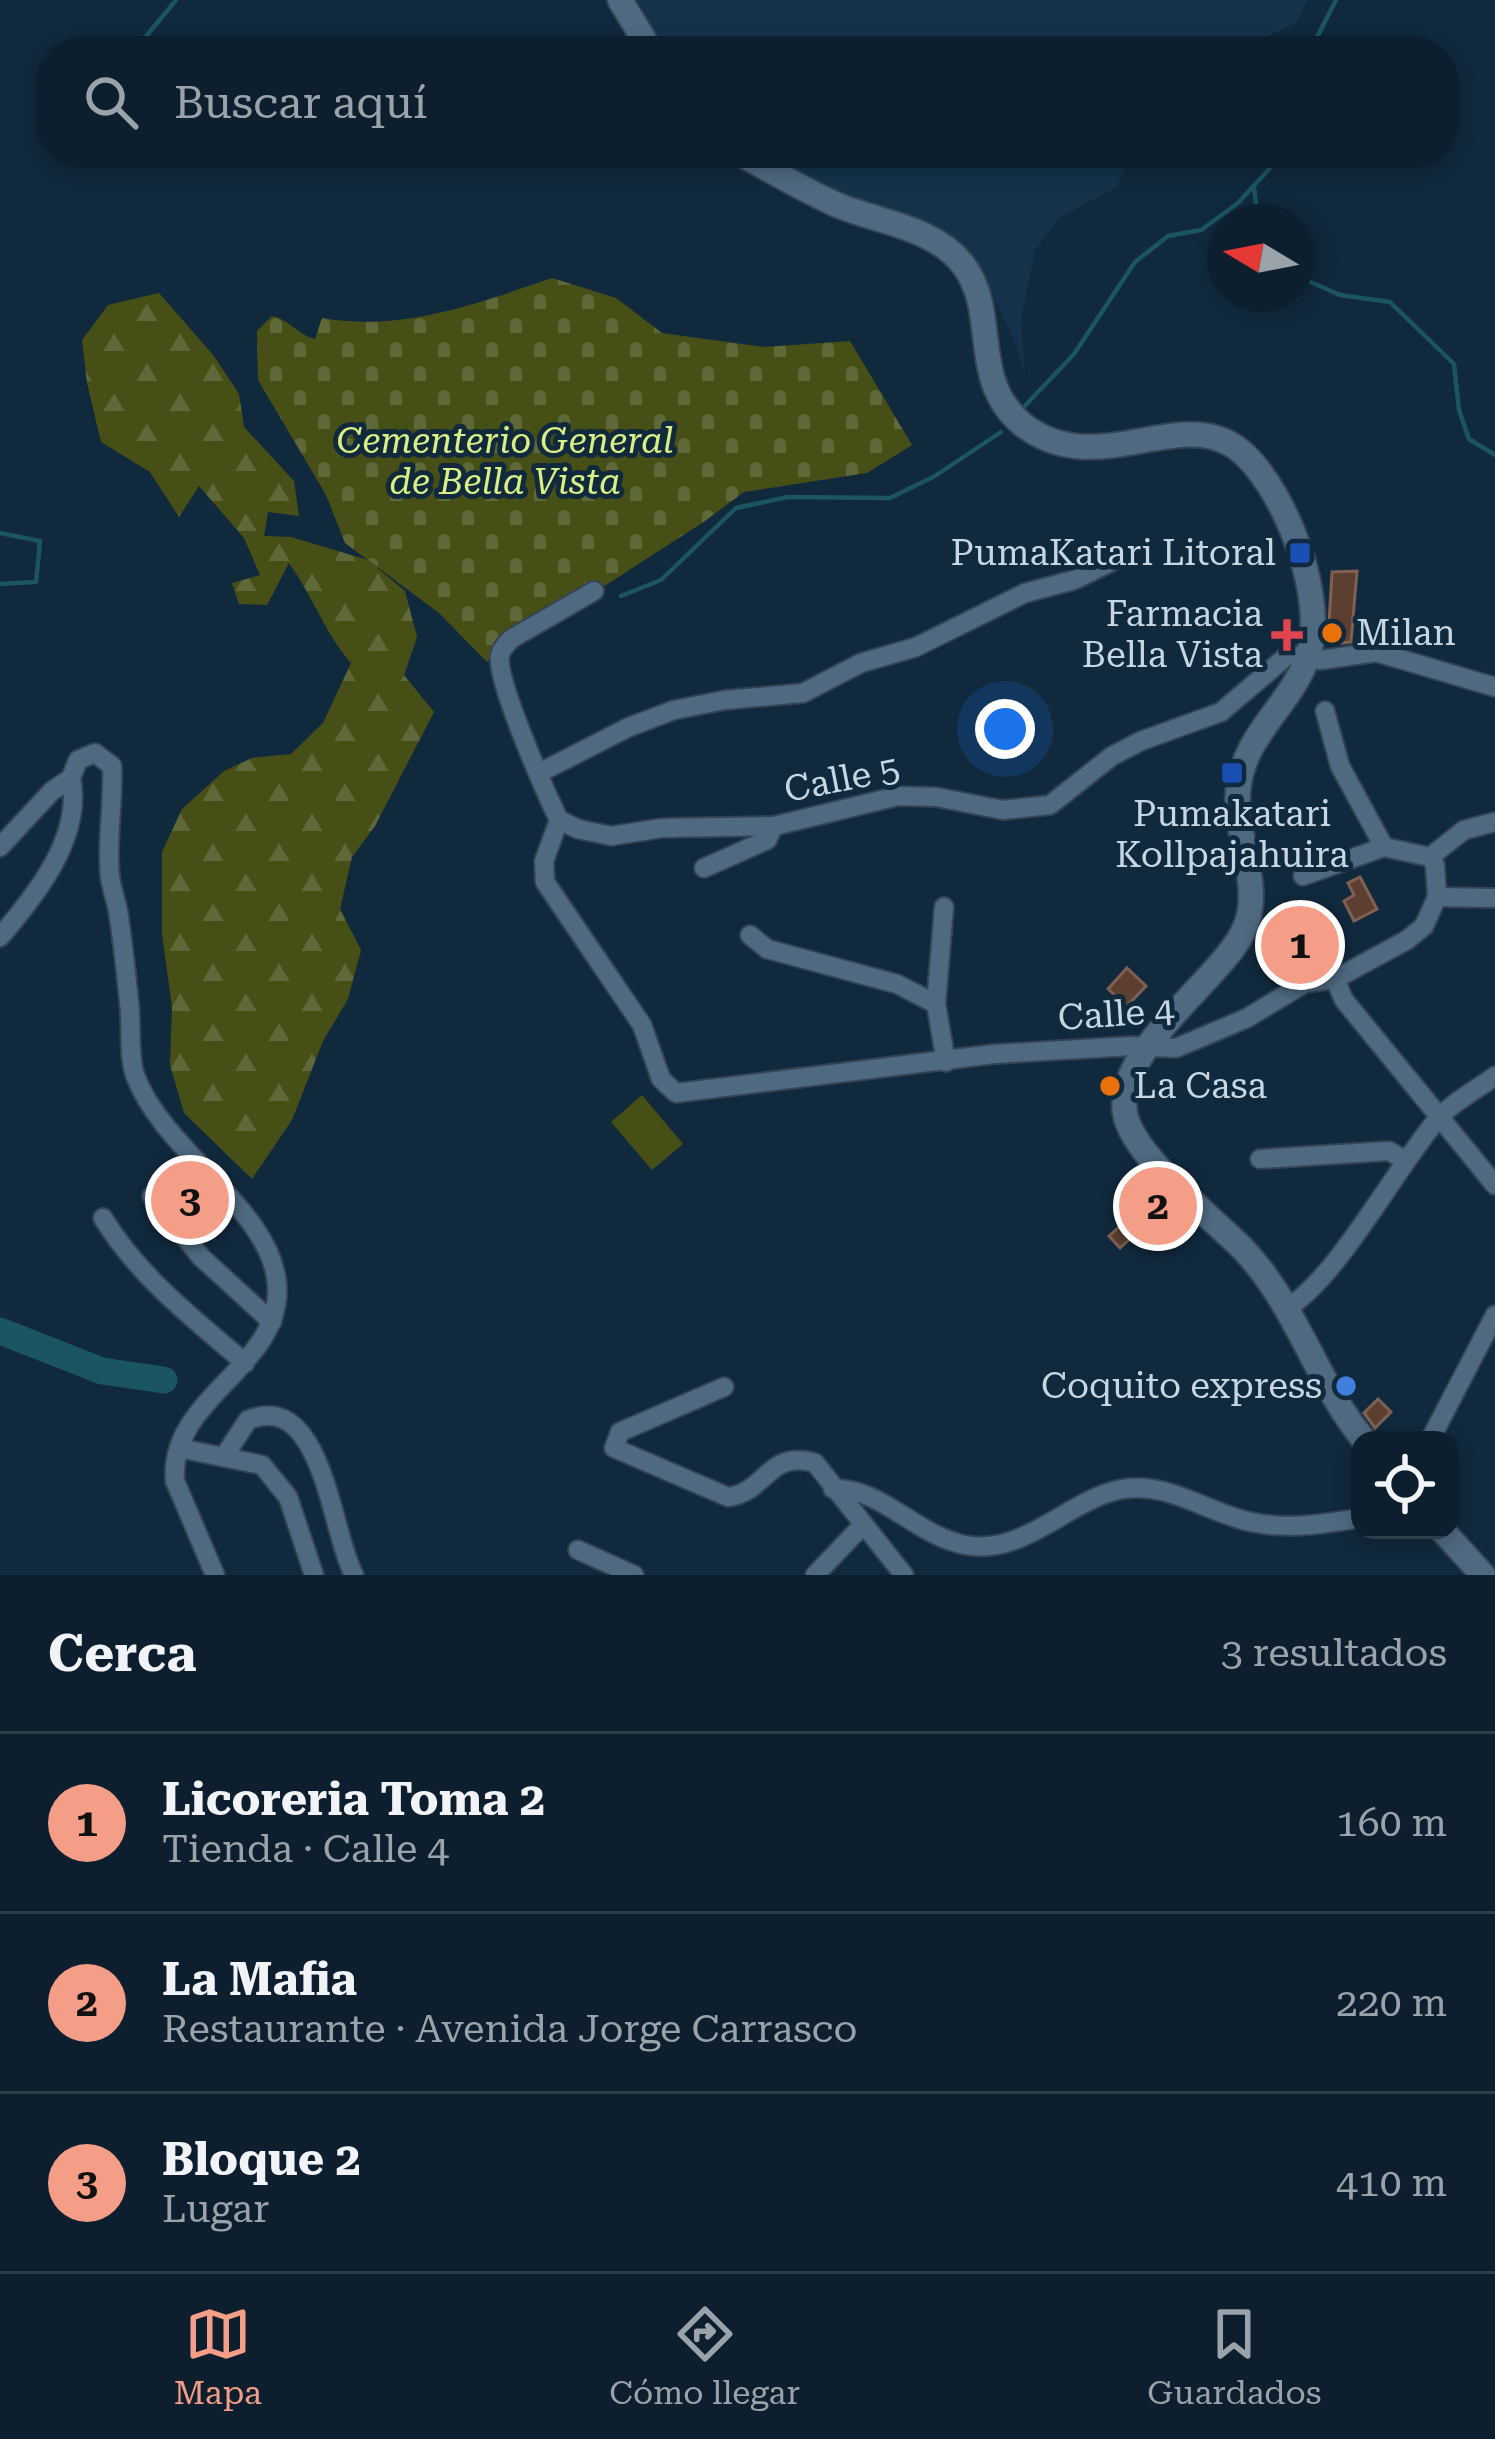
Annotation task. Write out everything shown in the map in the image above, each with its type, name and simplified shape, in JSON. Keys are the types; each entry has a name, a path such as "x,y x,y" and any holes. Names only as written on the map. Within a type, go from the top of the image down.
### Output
{"main road":[{"path":"620,0 642,36"},
{"path":"767,168 824,199 908,230 951,252 973,282 994,390 1013,416 1045,440 1095,448 1201,435 1245,454 1277,498 1300,553 1314,622 1308,656 1256,736 1238,788 1238,818 1251,885 1248,918 1212,973 1160,1028 1127,1090 1124,1111 1130,1128 1185,1196 1245,1251 1286,1309 1332,1396 1357,1431"},
{"path":"1450,1539 1484,1575"}],"street":[{"path":"541,772 674,710 803,692 861,663 916,647 1025,593 1074,580 1111,562"},
{"path":"559,820 510,706 500,665 502,648 594,591"},
{"path":"1308,656 1322,660 1376,652 1495,687"},
{"name":"Calle 5","path":"559,820 611,836 662,828 774,826 898,796 936,797 1003,810 1050,805 1112,756 1221,712 1288,655 1308,656"},
{"path":"1324,711 1340,766 1384,847"},
{"path":"0,937 27,906 56,858 75,797 71,778 78,760 95,753 112,766 110,875 125,967 134,1072 150,1106 181,1147 268,1247 278,1286 272,1322 245,1363 191,1420 178,1448 175,1481 215,1575"},
{"path":"0,847 52,791 71,778"},
{"name":"Calle 4","path":"559,820 544,861 545,882 642,1025 661,1079 676,1093 994,1054 1176,1048 1247,1018 1305,983 1335,979 1407,940 1424,926 1437,897"},
{"path":"1430,857 1464,830 1495,822"},
{"path":"704,868 766,840 774,826"},
{"path":"1303,876 1384,847 1430,857 1437,897 1495,898"},
{"path":"944,907 936,1004 946,1063"},
{"path":"750,935 766,949 897,984 936,1004"},
{"path":"1335,979 1344,1000 1495,1185"},
{"path":"1286,1309 1304,1298 1328,1269 1440,1116 1495,1076"},
{"path":"1260,1159 1388,1150 1406,1161"},
{"path":"152,1196 201,1257 272,1322"},
{"path":"103,1218 120,1246 166,1296 245,1363"},
{"path":"1435,1431 1495,1315"},
{"path":"724,1387 620,1432 614,1448 728,1497 739,1496 785,1461 815,1463 904,1575"},
{"path":"225,1455 248,1420 274,1413 290,1420 309,1445 337,1514 354,1575"},
{"path":"178,1448 262,1466 288,1497 314,1575"},
{"path":"833,1489 862,1491 901,1518 965,1545 1010,1541 1116,1490 1137,1488 1167,1492 1251,1522 1312,1526 1351,1520"},
{"path":"815,1575 862,1526"},
{"path":"578,1550 634,1575"}],"shaded area":[{"path":"636,0 1308,0 1296,23 1268,36 657,36"},
{"path":"795,168 1125,168 1117,187 1059,218 1035,250 1021,319 1025,375 978,264 952,240 865,206"}],"green space":[{"name":"Cementerio General de Bella Vista","path":"552,278 616,298 662,333 764,347 850,341 912,445 867,473 744,492 487,662 439,613 345,543 326,495 258,380 257,331 272,316 315,339 322,318 410,318 467,306"},
{"path":"159,293 214,356 239,394 244,427 294,481 299,516 268,512 264,536 291,537 368,560 405,591 417,637 404,675 434,712 375,826 352,857 340,909 361,950 348,999 323,1041 292,1120 252,1179 184,1113 170,1065 172,1007 162,934 162,852 182,809 224,771 252,758 291,754 323,723 351,663 289,563 267,605 239,604 232,583 260,575 244,538 199,486 179,517 150,472 101,442 82,340 108,305"},
{"path":"642,1095 683,1144 652,1170 611,1122"}],"building":[{"path":"1357,571 1351,642 1335,644 1328,641 1332,572"},
{"path":"1360,877 1377,909 1354,921 1344,901 1354,895 1348,883"},
{"path":"1314,917 1323,939 1292,953 1282,930"},
{"path":"1127,968 1146,986 1127,1006 1108,989"},
{"path":"180,1168 224,1218 199,1232 157,1183"},
{"path":"1157,1193 1167,1205 1120,1248 1109,1236"},
{"path":"1378,1399 1391,1412 1375,1428 1364,1413"}],"waterway":[{"path":"146,36 176,0"},
{"path":"1318,36 1336,0"},
{"path":"1021,410 1074,354 1135,262 1168,236 1201,230 1238,203 1270,168"},
{"path":"1254,187 1256,204"},
{"path":"1315,284 1340,295 1390,302 1454,364 1459,410 1469,439 1495,455"},
{"path":"621,596 661,580 736,508 788,497 890,498 935,476 1001,432"},
{"path":"0,533 40,541 36,582 0,584"},
{"path":"0,1331 102,1371 164,1380"}],"place":[{"name":"PumaKatari Litoral","path":"1300,553"},
{"name":"Milan","path":"1332,633"},
{"name":"Farmacia Bella Vista","path":"1287,635"},
{"name":"Pumakatari Kollpajahuira","path":"1232,773"},
{"name":"Licoreria Toma 2","path":"1300,945"},
{"name":"La Casa","path":"1110,1086"},
{"name":"Bloque 2","path":"190,1200"},
{"name":"La Mafia","path":"1158,1206"},
{"name":"Coquito express","path":"1346,1386"}]}
